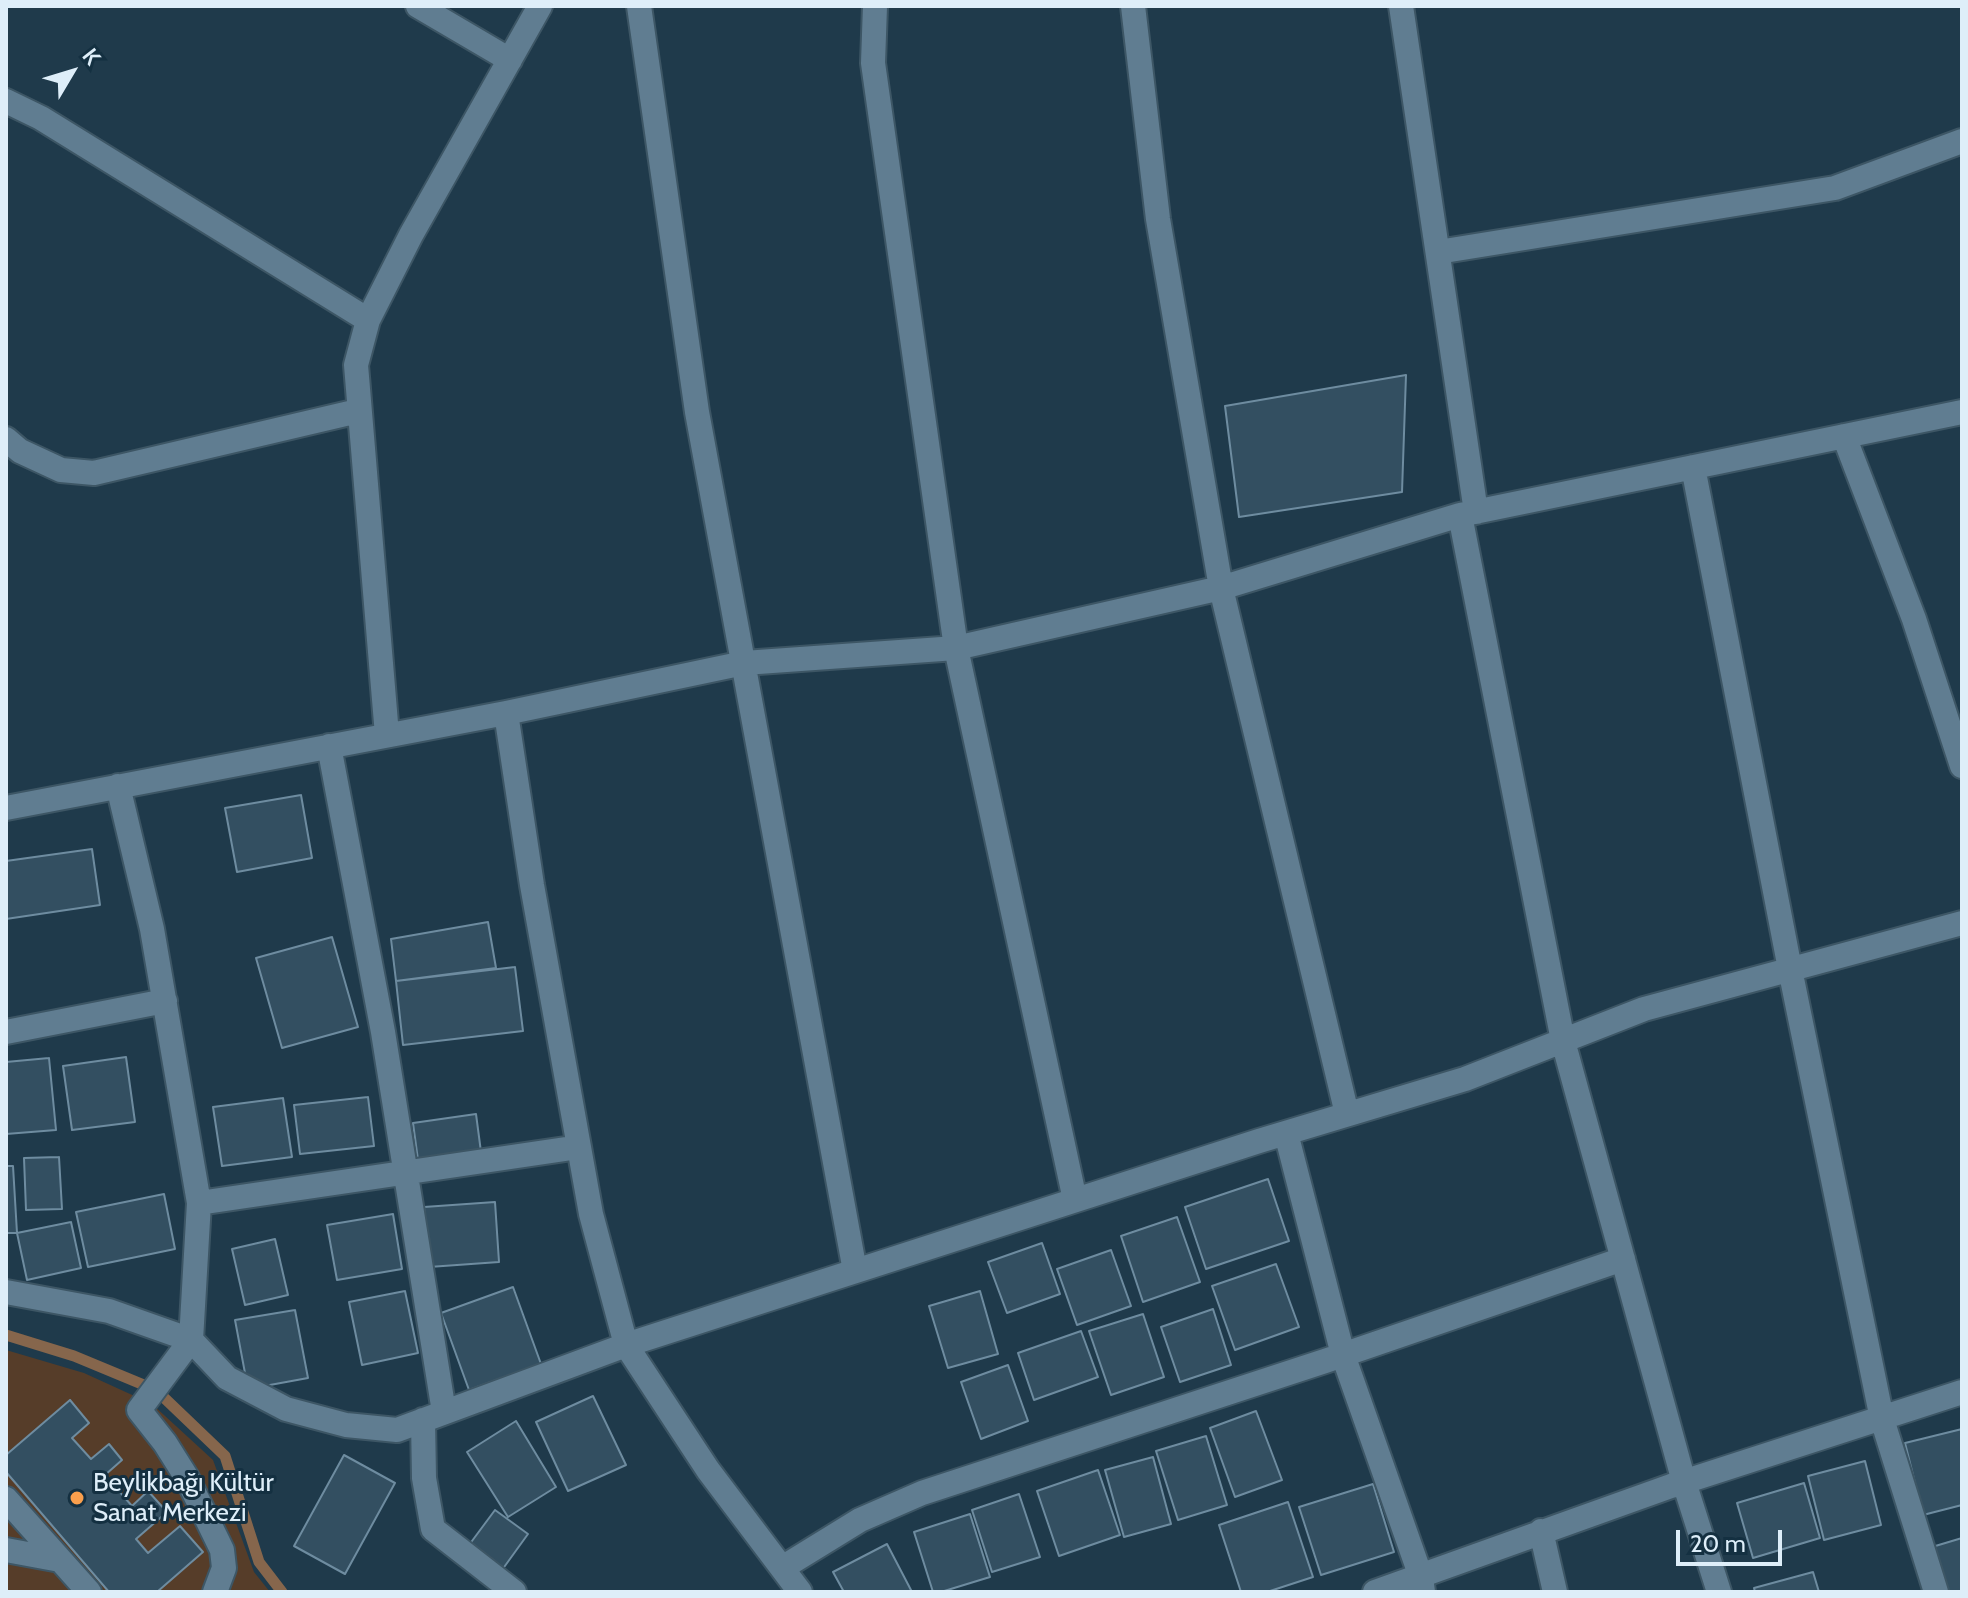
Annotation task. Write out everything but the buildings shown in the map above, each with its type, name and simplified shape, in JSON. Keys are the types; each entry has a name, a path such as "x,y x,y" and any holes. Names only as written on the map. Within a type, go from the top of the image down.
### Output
{"street":[{"path":"418,6 510,60"},
{"path":"387,735 356,365 368,320 411,235 540,6"},
{"path":"639,6 697,412 855,1271"},
{"path":"875,6 873,63 956,648 1075,1200"},
{"path":"1133,6 1158,219 1221,588 1347,1114"},
{"path":"1401,6 1438,252 1468,514 1563,1041 1684,1482 1719,1592"},
{"path":"6,101 41,118 368,320"},
{"path":"1438,252 1835,188 1962,141"},
{"path":"6,439 20,451 61,470 94,473 358,411"},
{"path":"6,808 506,713 744,663 956,648 1221,588 1468,514 1962,412"},
{"path":"1844,436 1914,619 1962,766"},
{"path":"1693,467 1790,969 1882,1419 1936,1592"},
{"path":"506,713 532,885 591,1214 626,1345 708,1470 800,1592"},
{"path":"329,746 383,1032 404,1173 434,1416 424,1478 433,1529 514,1592"},
{"path":"118,786 152,929 199,1203 191,1340 139,1410 187,1478 222,1550 224,1568 215,1592"},
{"path":"6,1292 109,1311 191,1340 227,1378 286,1409 346,1425 397,1430 626,1345 1286,1133 1465,1079 1644,1009 1962,923"},
{"path":"6,1032 165,1001"},
{"path":"1286,1133 1343,1355 1422,1585"},
{"path":"199,1203 579,1147"},
{"path":"782,1568 860,1520 922,1493 1343,1355 1623,1259"},
{"path":"1375,1592 1422,1585 1541,1531 1962,1392"},
{"path":"6,1499 89,1592"},
{"path":"1541,1531 1555,1592"},
{"path":"6,1550 60,1560"}],"shaded area":[{"path":"6,1350 84,1373 152,1404 213,1460 254,1572 270,1592 6,1592"}],"waterway":[{"path":"6,1335 74,1356 156,1390 225,1456 259,1562 282,1592"}],"place":[{"name":"Beylikbağı Kültür Sanat Merkezi","path":"77,1498"}]}
